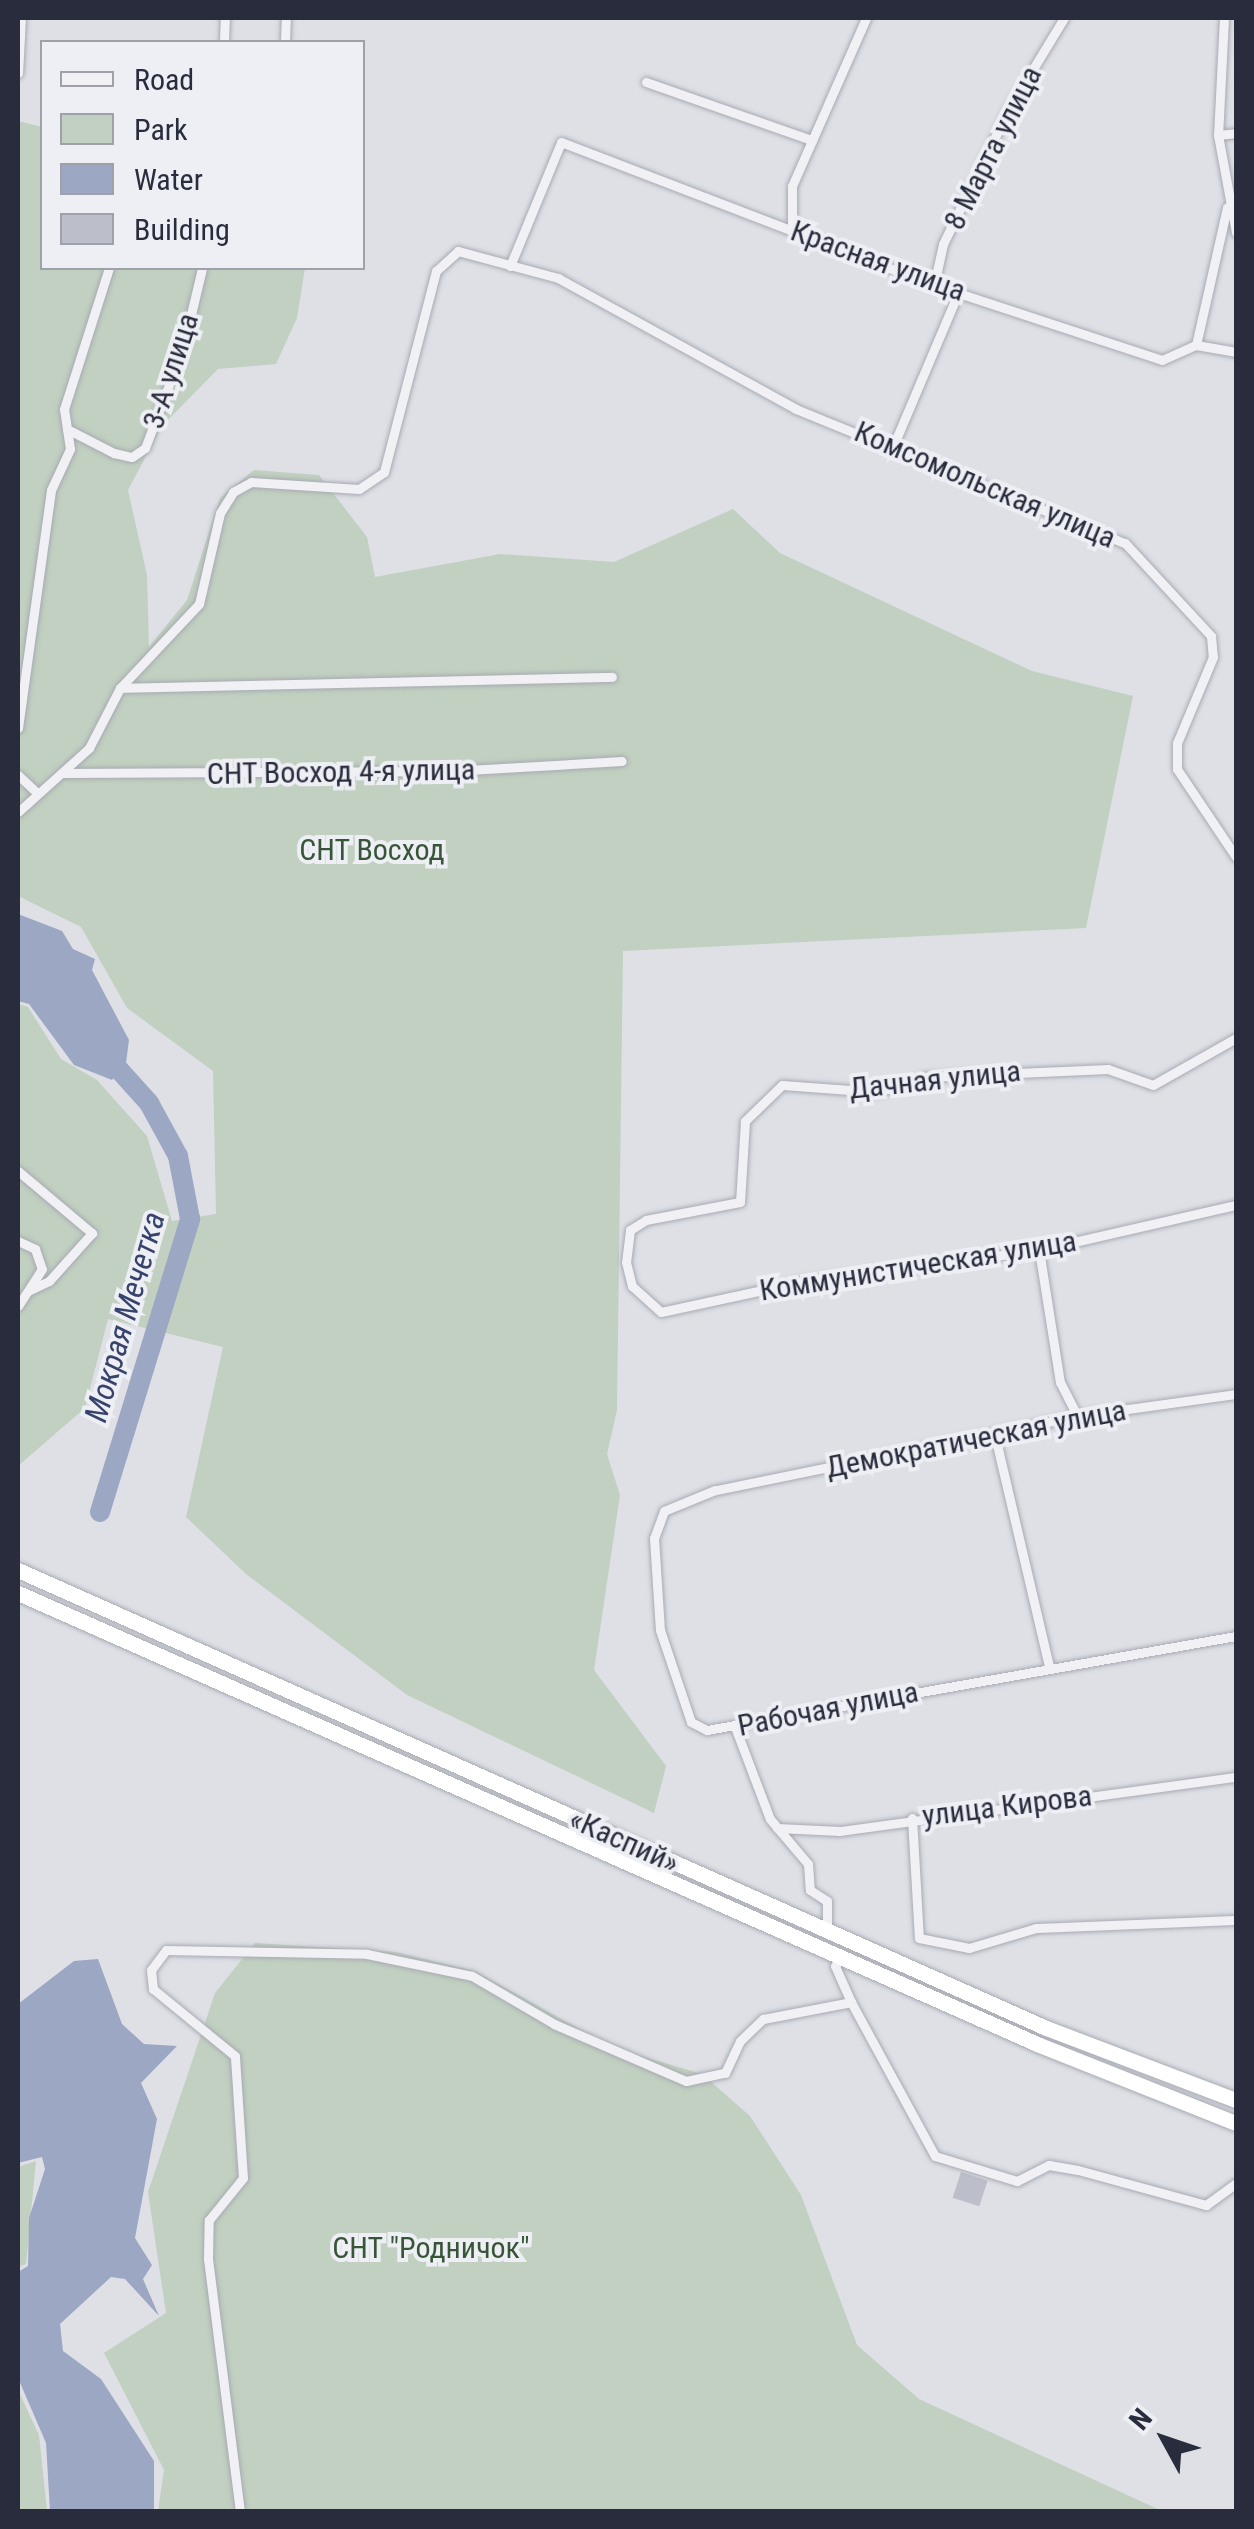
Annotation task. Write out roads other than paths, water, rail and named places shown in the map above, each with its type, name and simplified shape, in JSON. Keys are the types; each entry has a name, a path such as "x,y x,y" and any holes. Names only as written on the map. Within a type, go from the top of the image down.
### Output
{"highway":[{"name":"«Каспий»","path":"18,1570 826,1930 1236,2100"},
{"name":"«Каспий»","path":"18,1593 822,1950 837,1962 1236,2123"}],"street":[{"path":"18,73 22,18"},
{"path":"792,229 792,186 866,18"},
{"name":"8 Марта улица","path":"934,284 944,244 1008,110 1064,18"},
{"path":"1224,18 1218,135 1228,207 1236,232"},
{"path":"646,82 812,140"},
{"path":"1218,135 1236,133"},
{"name":"Красная улица","path":"510,266 561,142 934,284 1162,360 1196,345 1236,352"},
{"path":"1196,345 1228,207"},
{"name":"Комсомольская улица","path":"120,688 199,604 220,513 234,492 251,482 359,489 384,472 436,271 458,251 558,278 796,409 894,444 1125,543 1178,593 1211,636 1213,657 1177,744 1177,769 1236,857"},
{"path":"18,728 52,490 70,449 64,408 107,270"},
{"name":"3-А улица","path":"67,429 132,457 145,448 183,348 202,270"},
{"path":"894,444 959,291"},
{"path":"18,812 89,748 120,688 612,676"},
{"name":"СНТ Восход 4-я улица","path":"59,773 431,772 622,762"},
{"path":"18,775 37,793"},
{"name":"Дачная улица","path":"626,1262 630,1230 646,1220 740,1202 745,1120 782,1085 876,1092 926,1076 1108,1069 1152,1085 1236,1038"},
{"path":"18,1171 92,1233 49,1281 30,1290"},
{"name":"Коммунистическая улица","path":"626,1262 632,1286 661,1312 800,1282 1039,1250 1236,1205"},
{"path":"18,1242 34,1249 42,1269 18,1306"},
{"path":"1039,1250 1060,1382 1077,1416"},
{"name":"Демократическая улица","path":"715,1490 995,1436 1077,1416 1236,1394"},
{"path":"995,1436 1049,1667"},
{"name":"Рабочая улица","path":"715,1490 664,1511 654,1538 660,1630 691,1722 734,1728 1049,1667 1236,1636"},
{"path":"734,1728 777,1828 808,1864 810,1890 827,1901 826,1930"},
{"name":"улица Кирова","path":"777,1828 840,1831 912,1818 1236,1777"},
{"path":"912,1818 919,1938 970,1948 1036,1928 1236,1920"},
{"path":"240,2512 208,2259 209,2220 243,2178 235,2056 152,1989 152,1970 166,1950 367,1954 472,1976 554,2024 686,2080 725,2073 740,2041 763,2019 852,2002"},
{"path":"837,1962 852,2002 935,2156 1017,2181 1049,2165 1078,2170 1206,2205 1236,2183"}],"water":[{"path":"18,914 62,931 73,949 95,959 92,970 129,1040 126,1063 112,1080 74,1065 29,1004 18,1001"},
{"path":"98,1959 122,2024 144,2044 177,2046 141,2083 157,2119 135,2238 152,2265 143,2279 159,2316 125,2279 111,2277 60,2324 63,2351 101,2379 154,2461 154,2511 50,2511 46,2443 18,2378 18,2272 28,2266 29,2218 45,2169 42,2157 18,2163 18,2004 74,1961"}],"waterway":[{"name":"Мокрая Мечетка","path":"100,1512 190,1219 178,1156 149,1103 104,1053"}],"park label":[{"name":"СНТ Восход","path":"372,850"},
{"name":"СНТ \"Родничок\"","path":"431,2248"}]}
